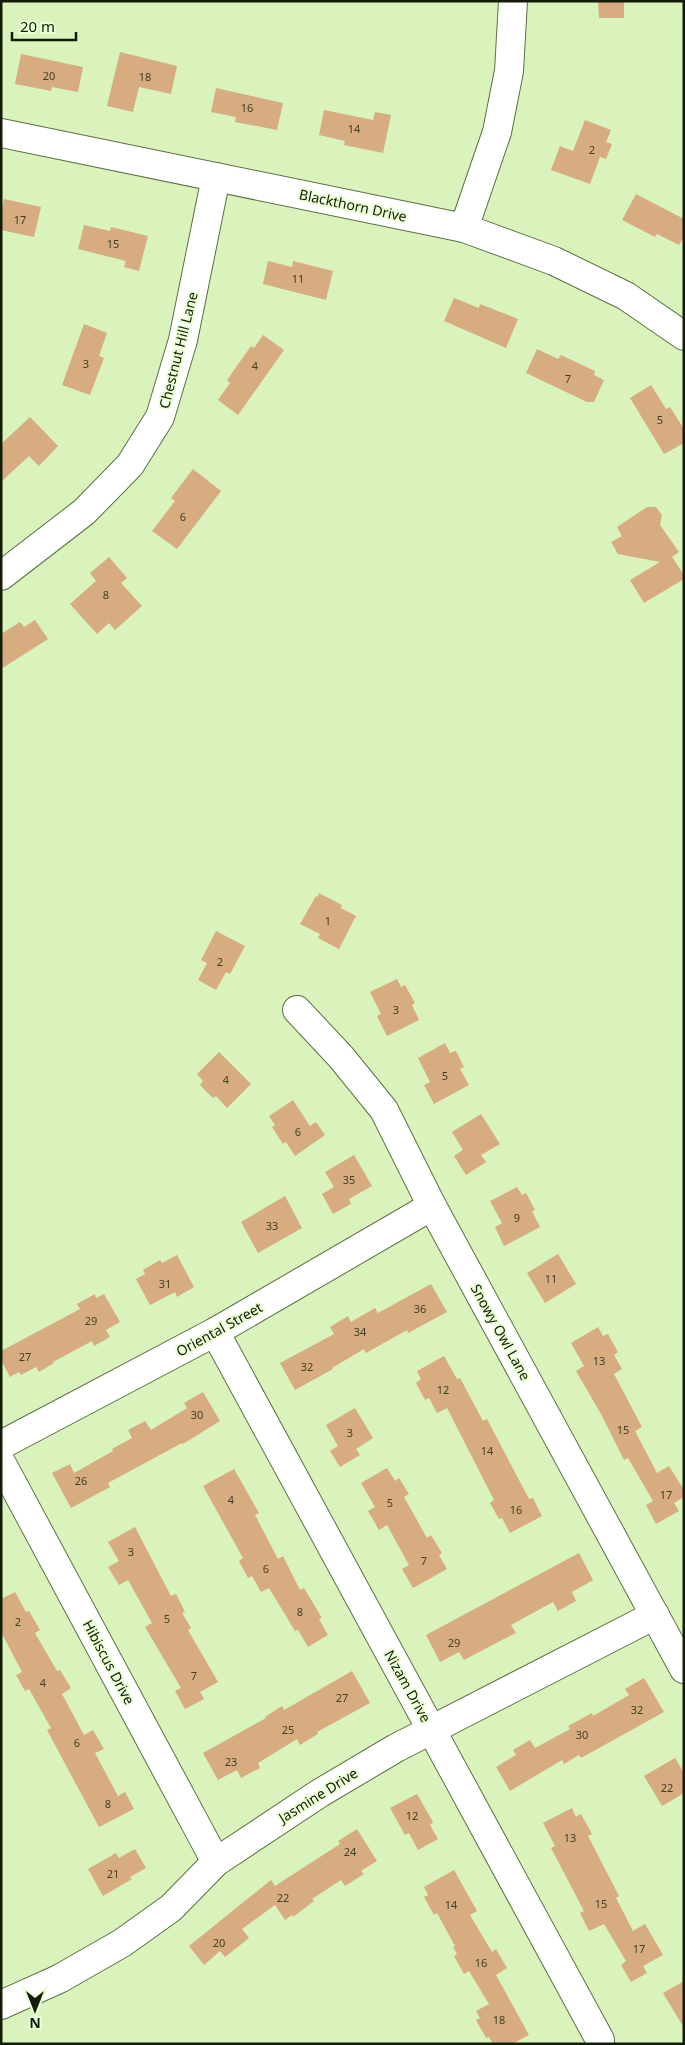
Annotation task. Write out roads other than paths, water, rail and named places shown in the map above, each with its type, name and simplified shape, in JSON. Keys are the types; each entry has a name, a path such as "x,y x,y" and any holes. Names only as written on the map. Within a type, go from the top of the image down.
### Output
{"street":[{"path":"464,228 499,123 509,71 513,1"},
{"name":"Blackthorn Drive","path":"1,133 464,228 554,261 626,296 684,336"},
{"name":"Chestnut Hill Lane","path":"1,576 84,512 130,465 160,417 183,340 216,177"},
{"name":"Snowy Owl Lane","path":"297,1010 341,1057 384,1110 432,1206 684,1668"},
{"name":"Oriental Street","path":"1,1445 216,1332 432,1206"},
{"name":"Nizam Drive","path":"216,1332 600,2040"},
{"name":"Hibiscus Drive","path":"1,1462 216,1862"},
{"name":"Jasmine Drive","path":"1,2005 59,1979 122,1943 171,1908 216,1862 320,1793 396,1748 655,1615"}]}
